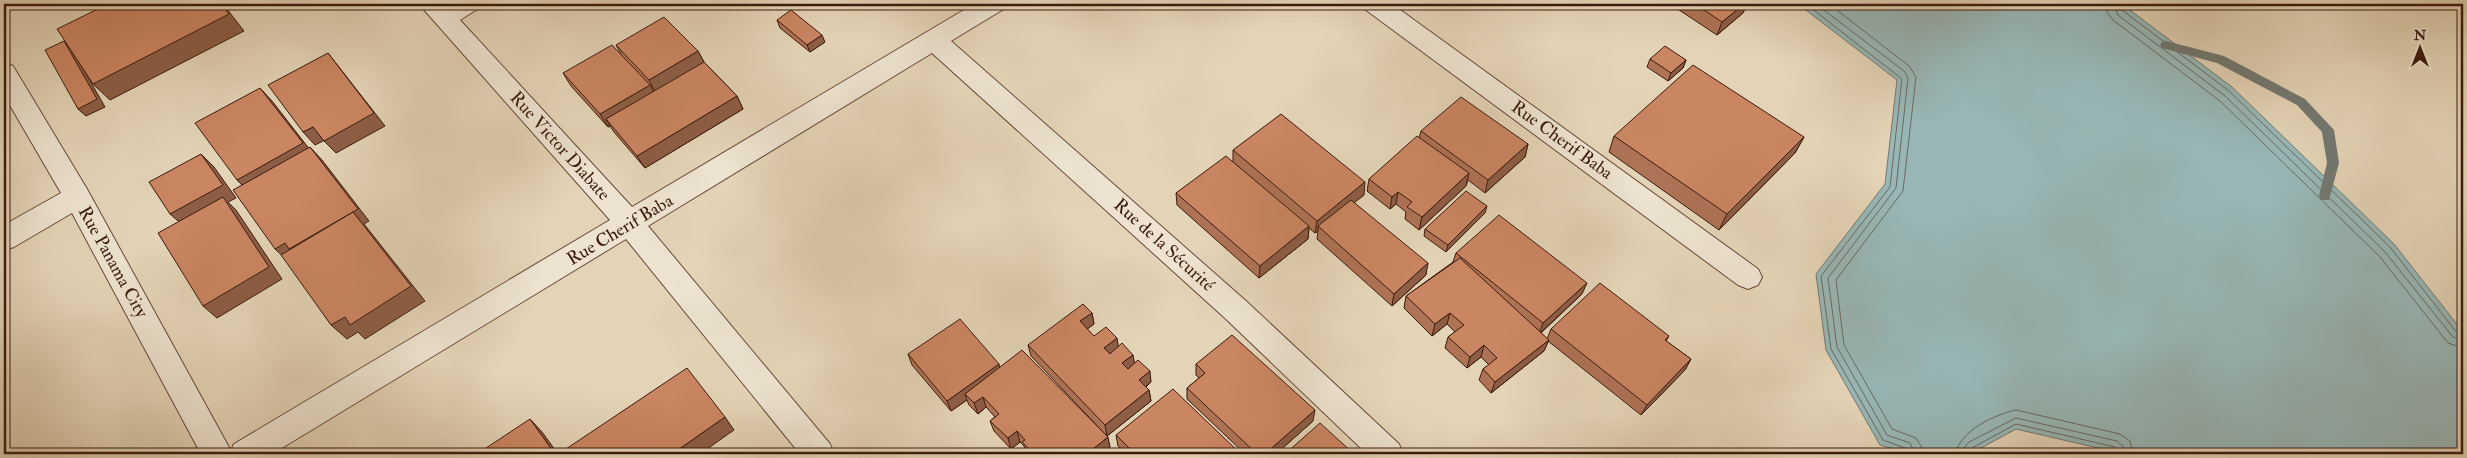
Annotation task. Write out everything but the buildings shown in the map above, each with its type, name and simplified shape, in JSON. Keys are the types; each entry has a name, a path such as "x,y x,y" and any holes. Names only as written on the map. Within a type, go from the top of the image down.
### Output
{"street":[{"path":"437,11 467,4"},
{"name":"Rue Cherif Baba","path":"245,454 935,41 993,4"},
{"name":"Rue Cherif Baba","path":"1375,4 1748,277"},
{"name":"Rue Victor Diabate","path":"437,11 630,224 819,454"},
{"name":"Rue de la Sécurité","path":"935,41 1236,310 1388,454"},
{"name":"Rue Panama City","path":"4,73 77,197 217,454"},
{"path":"4,239 77,197"}],"water":[{"path":"1798,4 2122,4 2232,87 2394,244 2463,332 2463,454 2124,454 2016,429 1970,454 1911,454 1880,445 1826,350 1816,274 1885,184 1897,80"}],"waterway":[{"path":"2166,45 2220,59 2301,102 2328,130 2333,163 2325,196"}]}
